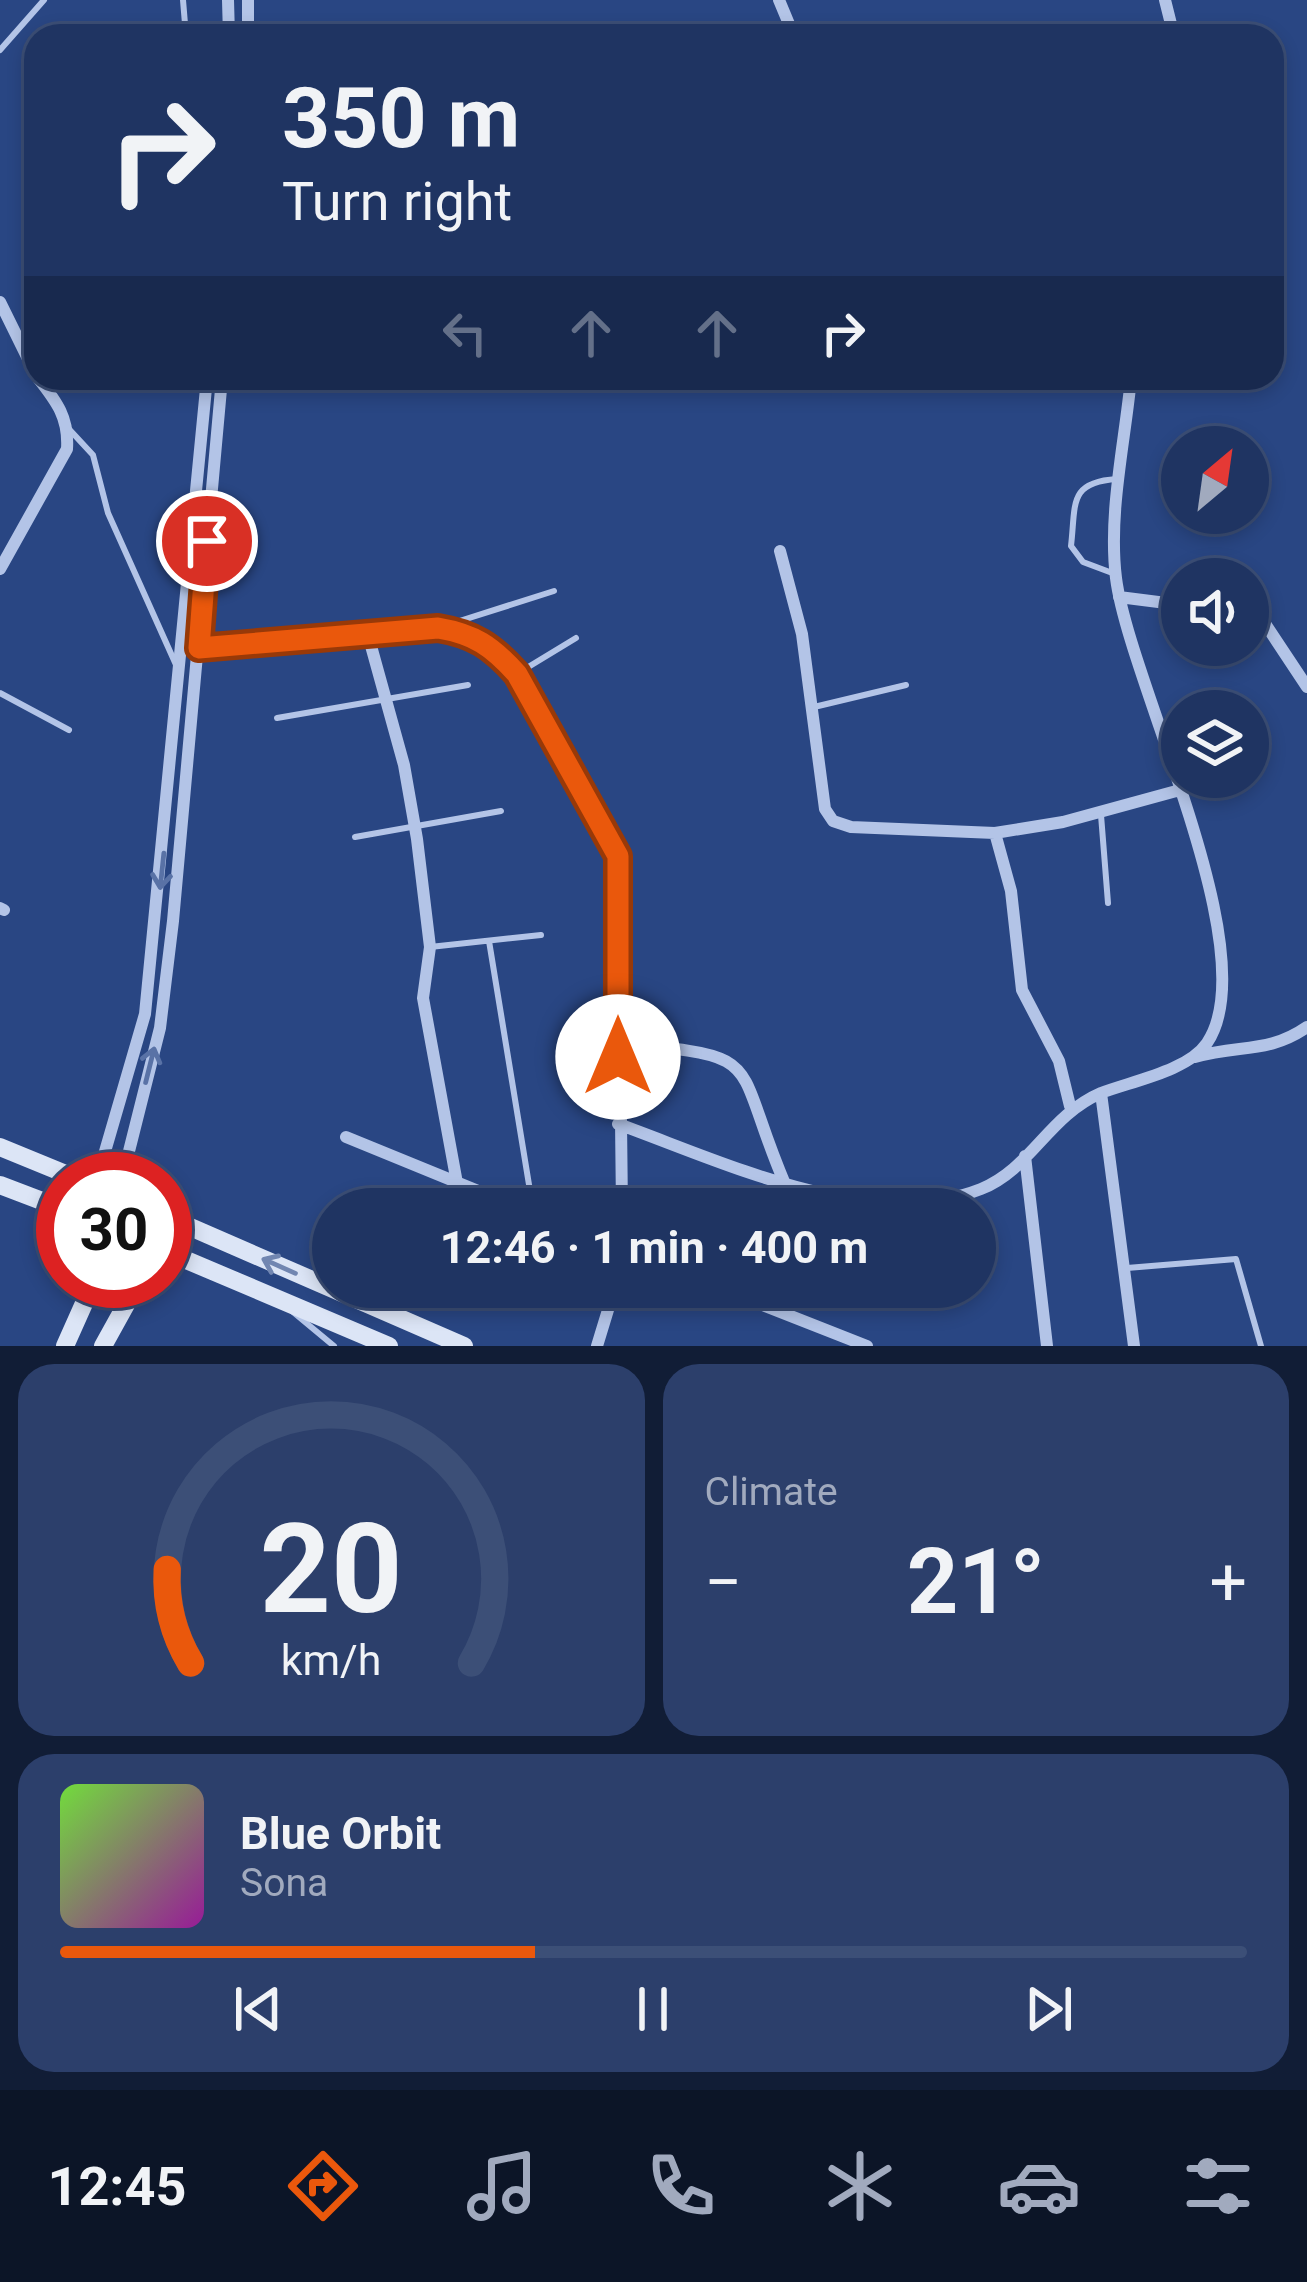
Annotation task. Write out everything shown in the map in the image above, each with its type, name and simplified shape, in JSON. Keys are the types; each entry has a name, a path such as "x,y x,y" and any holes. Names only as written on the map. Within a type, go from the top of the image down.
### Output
{"main road":[{"path":"0,1147 36,1162"},
{"path":"0,1185 36,1199"},
{"path":"192,1228 464,1346"},
{"path":"192,1266 389,1346"},
{"path":"65,1346 82,1308"},
{"path":"104,1346 124,1308"}],"street":[{"path":"0,302 24,350"},
{"path":"0,568 57,473 68,428 48,390"},
{"path":"106,1152 145,1014 182,678 206,390"},
{"path":"129,1152 160,1028 221,390"},
{"path":"1129,390 1115,574 1161,730"},
{"path":"780,551 814,707 825,809 833,821 851,827 995,833 1161,795"},
{"path":"1119,597 1161,602"},
{"path":"199,648 438,628 469,633 495,649 517,674 618,856 621,1188"},
{"path":"1269,632 1307,687"},
{"path":"368,635 414,826 430,947 423,998 457,1183"},
{"path":"1182,798 1217,928 1220,967 1220,1002 1209,1041 1194,1057"},
{"path":"995,833 1011,891 1022,990 1058,1061 1070,1106"},
{"path":"618,1124 785,1184 871,1201 933,1199 980,1190 1010,1173 1070,1106 1228,1047 1285,1043 1307,1027"},
{"path":"617,1044 697,1050 724,1057 743,1071 785,1184"},
{"path":"1101,1093 1133,1346"},
{"path":"116,1120 135,1127"},
{"path":"346,1137 470,1188"},
{"path":"1025,1156 1047,1346"},
{"path":"597,1346 609,1308"},
{"path":"770,1308 867,1346"}],"lane":[{"path":"0,50 44,0"},
{"path":"68,428 93,455 108,513 182,678"},
{"path":"1115,574 1083,562 1071,547 1082,488 1090,481 1121,479"},
{"path":"438,628 554,591"},
{"path":"517,674 576,638"},
{"path":"277,718 468,685"},
{"path":"814,707 905,686"},
{"path":"0,693 69,730"},
{"path":"355,837 501,811"},
{"path":"1101,812 1108,903"},
{"path":"430,947 541,935"},
{"path":"489,940 530,1188"},
{"path":"1124,1268 1236,1259 1261,1346"},
{"path":"278,1298 334,1346"}],"route":[{"path":"207,541 199,648 438,628 469,633 495,649 517,674 618,856 618,1057"}]}
